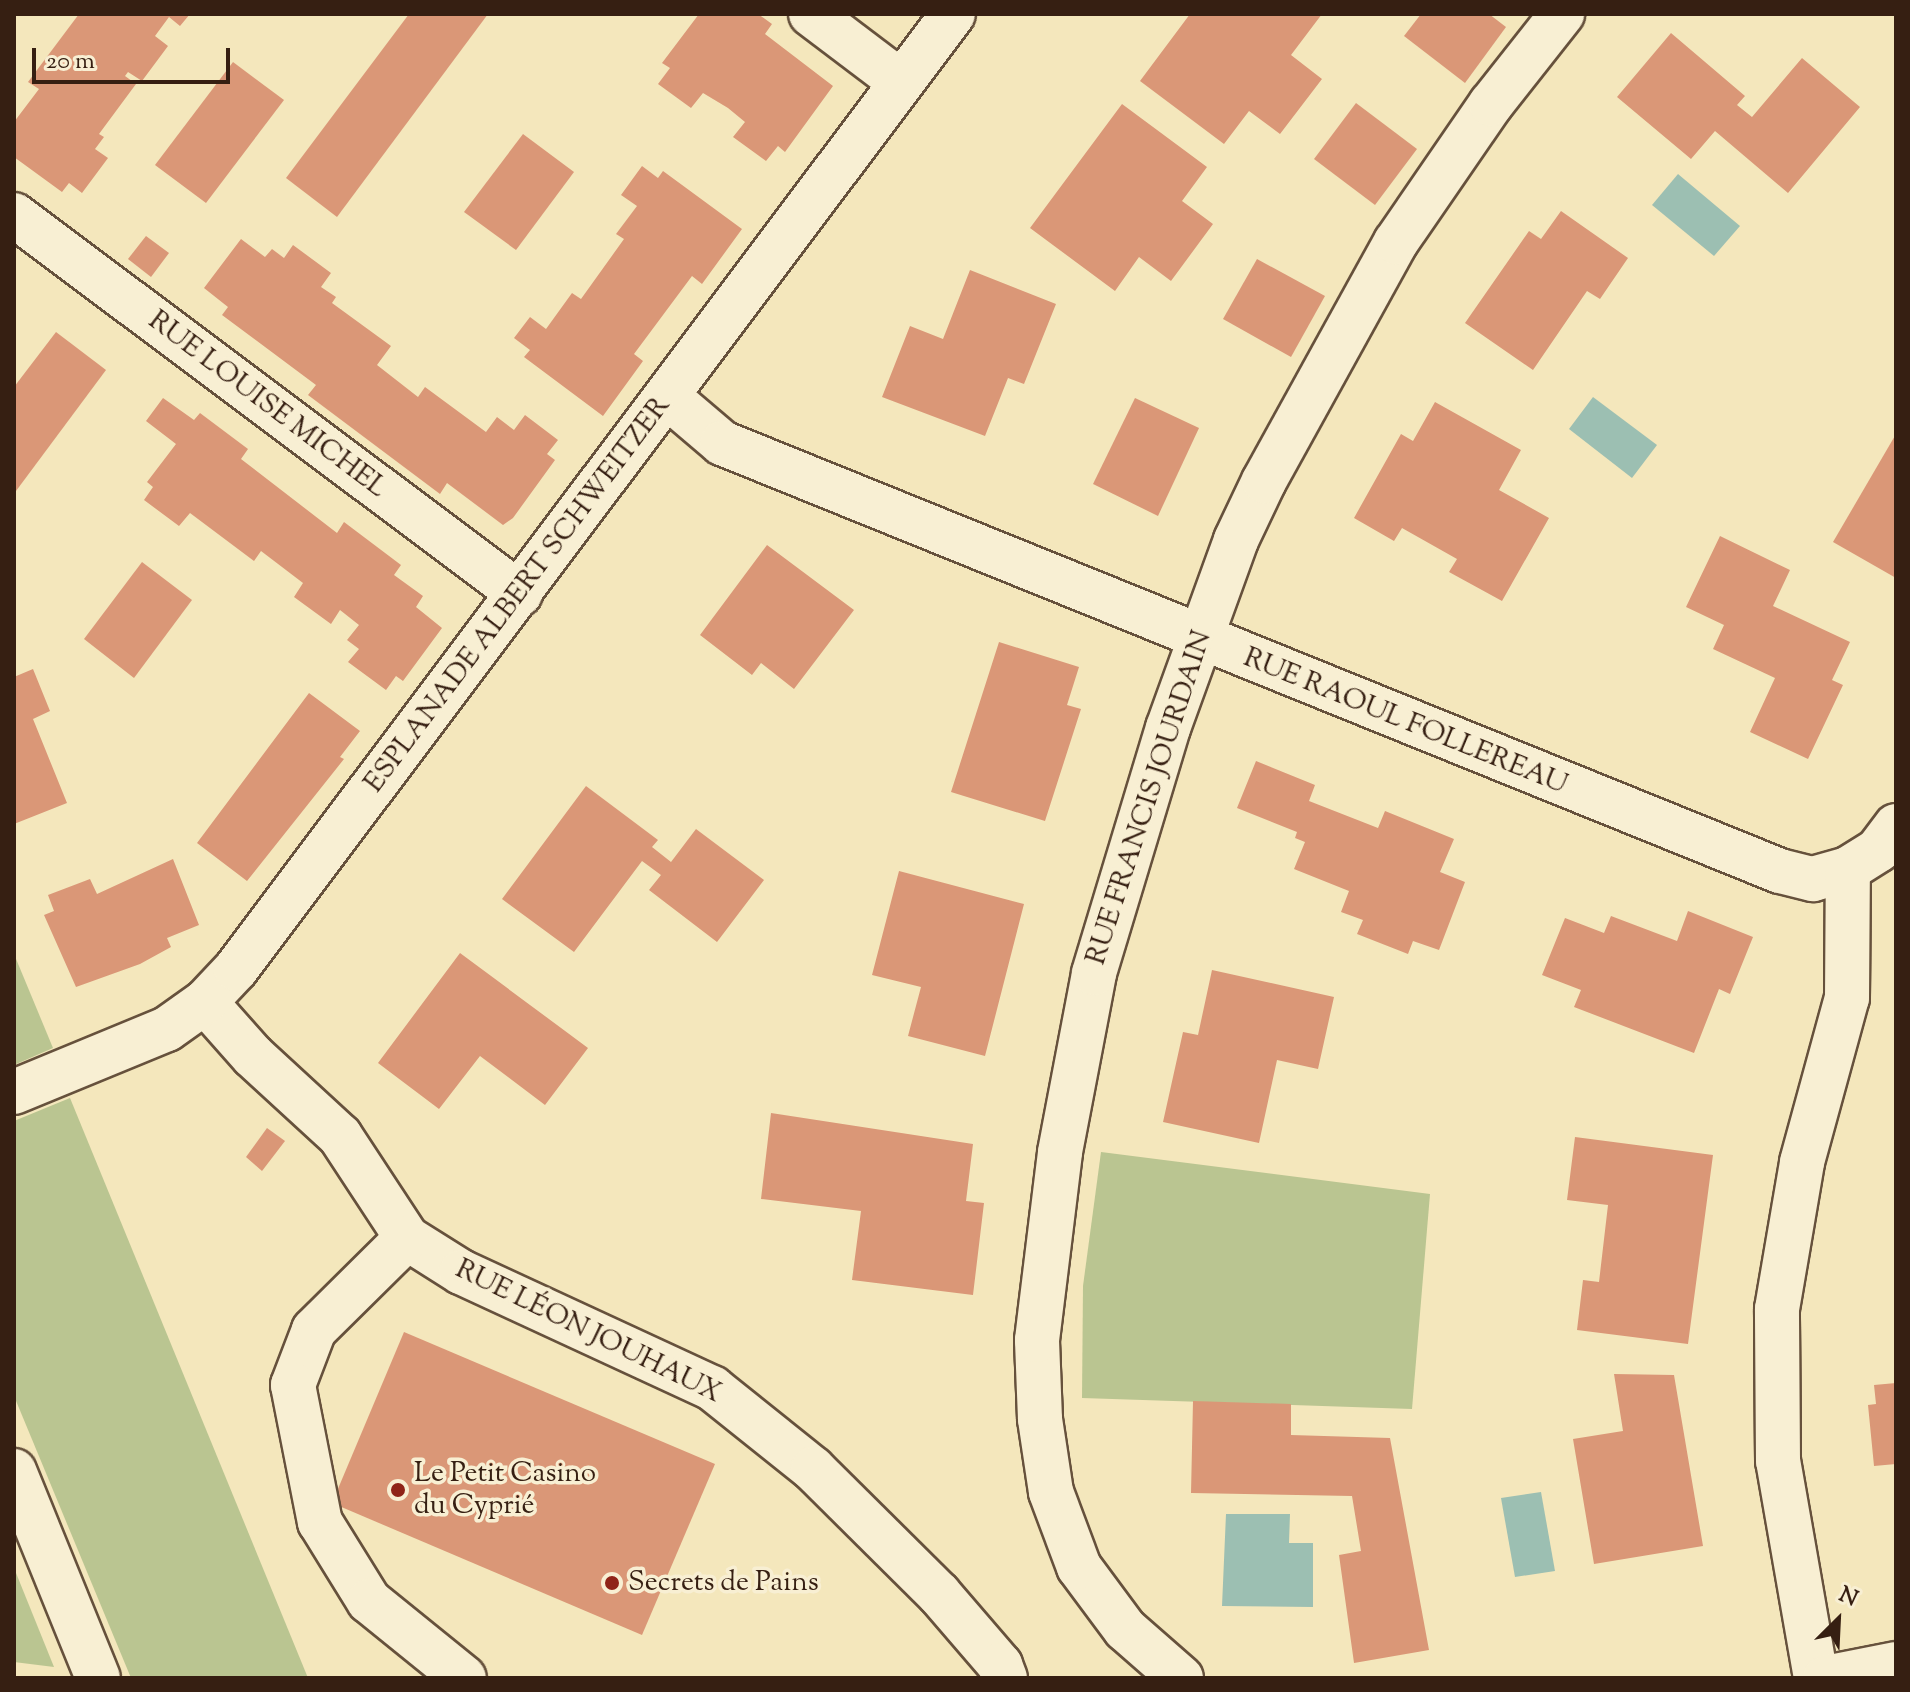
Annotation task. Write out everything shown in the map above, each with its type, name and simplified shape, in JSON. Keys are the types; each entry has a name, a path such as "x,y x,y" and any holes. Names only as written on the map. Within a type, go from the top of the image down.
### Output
{"street":[{"path":"811,14 901,82"},
{"name":"ESPLANADE ALBERT SCHWEITZER","path":"14,1092 167,1029 205,1002 236,969 953,14"},
{"name":"RUE FRANCIS JOURDAIN","path":"1181,1678 1125,1629 1079,1567 1051,1492 1040,1419 1037,1340 1060,1152 1094,973 1126,857 1236,540 1319,375 1396,242 1491,104 1562,14"},
{"name":"RUE LOUISE MICHEL","path":"14,215 520,594"},
{"name":"RUE RAOUL FOLLEREAU","path":"668,397 722,443 1200,640 1780,871 1813,879 1848,869"},
{"path":"1816,1678 1778,1461 1777,1309 1802,1162 1847,998 1848,869 1878,850 1896,826"},
{"name":"RUE LÉON JOUHAUX","path":"205,1002 246,1048 340,1136 407,1238 461,1272 712,1388 824,1479 950,1605 1005,1678"},
{"path":"407,1238 314,1330 293,1385 320,1522 369,1601 464,1678"},
{"path":"14,1471 98,1678"},
{"path":"1825,1678 1896,1664"}],"green space":[{"path":"14,954 53,1048 14,1065"},
{"path":"70,1098 308,1678 131,1678 14,1396 14,1121"},
{"path":"1101,1152 1430,1194 1412,1409 1082,1398 1083,1286"},
{"path":"14,1568 54,1667 14,1662"}],"shaded area":[{"path":"1678,174 1740,226 1714,256 1652,205"},
{"path":"1593,397 1657,445 1632,478 1569,429"},
{"path":"1541,1492 1555,1571 1515,1577 1501,1498"},
{"path":"1226,1514 1290,1514 1289,1543 1313,1543 1313,1607 1222,1606"}],"building":[{"path":"79,14 190,14 180,26 169,17 155,36 168,46 142,81 128,72 125,76 136,84 99,134 104,137 95,149 108,158 82,193 69,183 62,192 14,157 14,122 39,89 28,82"},
{"path":"409,14 488,14 337,217 286,178"},
{"path":"699,14 758,14 772,24 765,34 833,86 785,152 778,146 766,161 733,137 745,122 728,108 703,93 691,108 658,84 670,68 662,63"},
{"path":"1190,14 1322,14 1291,55 1322,79 1280,134 1249,111 1224,144 1140,81"},
{"path":"1421,14 1489,14 1506,27 1465,83 1404,36"},
{"path":"1671,33 1745,96 1737,105 1752,117 1802,58 1860,107 1788,193 1715,131 1691,159 1617,97"},
{"path":"233,62 284,100 206,203 155,165"},
{"path":"1356,103 1417,149 1375,205 1314,159"},
{"path":"1122,104 1207,167 1182,201 1213,224 1171,281 1139,257 1115,291 1030,228"},
{"path":"523,134 574,172 516,250 464,212"},
{"path":"642,166 658,178 663,171 742,229 702,284 692,276 634,354 643,361 603,416 524,357 530,350 514,338 530,317 546,329 572,293 581,299 624,239 616,234 637,206 621,195"},
{"path":"1561,211 1628,258 1600,299 1587,291 1533,370 1465,323 1529,231 1541,239"},
{"path":"146,236 169,253 151,277 128,259"},
{"path":"241,239 265,257 272,249 284,258 293,245 331,273 321,287 336,297 332,303 391,346 377,365 418,397 425,387 486,432 497,417 514,430 525,415 558,440 547,454 555,460 513,518 503,525 447,483 440,494 308,395 316,385 222,315 228,307 204,288"},
{"path":"1257,259 1325,296 1291,357 1223,319"},
{"path":"970,270 1056,304 1024,384 1008,378 985,436 882,397 910,326 943,339"},
{"path":"56,332 106,370 16,491 14,387"},
{"path":"163,398 194,420 200,413 248,449 241,459 337,533 344,522 401,565 394,575 423,596 416,607 442,628 403,681 396,676 386,690 348,662 359,649 347,640 359,625 340,610 331,624 294,597 303,583 261,551 254,561 190,513 179,526 144,500 153,487 147,482 176,444 146,421"},
{"path":"1135,398 1199,428 1158,516 1093,484"},
{"path":"1435,402 1521,450 1499,490 1549,518 1502,601 1449,572 1457,559 1402,528 1394,541 1354,518 1401,434 1413,441"},
{"path":"1896,434 1896,578 1833,542"},
{"path":"1720,536 1790,570 1773,606 1850,642 1832,680 1843,685 1808,759 1750,732 1775,678 1713,649 1724,625 1686,607"},
{"path":"767,545 854,610 794,689 761,663 752,675 700,635"},
{"path":"142,562 192,600 134,678 84,639"},
{"path":"999,642 1079,667 1067,705 1081,709 1045,821 951,792"},
{"path":"33,669 50,711 33,719 67,803 14,824 14,677"},
{"path":"309,693 360,731 340,757 344,759 247,881 197,843"},
{"path":"1256,761 1315,785 1309,801 1378,828 1385,811 1454,839 1440,872 1465,882 1439,950 1413,941 1408,954 1357,934 1363,920 1341,912 1349,891 1294,869 1305,842 1295,838 1297,832 1237,808"},
{"path":"586,786 658,840 652,847 671,862 696,829 764,880 717,942 649,890 661,875 642,861 574,952 502,899"},
{"path":"173,859 199,925 167,938 171,947 140,964 76,987 44,915 54,911 48,895 90,879 97,894"},
{"path":"899,871 1024,904 985,1056 908,1036 921,987 872,975"},
{"path":"1688,911 1753,937 1730,994 1719,989 1694,1053 1574,1007 1581,990 1542,975 1565,918 1604,933 1611,916 1677,941"},
{"path":"460,953 588,1048 545,1105 480,1056 439,1109 378,1063"},
{"path":"1212,970 1334,997 1318,1069 1277,1060 1259,1143 1163,1122 1183,1032 1198,1035"},
{"path":"771,1113 973,1144 966,1201 984,1203 973,1295 852,1280 861,1211 761,1199"},
{"path":"267,1128 285,1141 262,1171 246,1157"},
{"path":"1575,1137 1713,1155 1688,1344 1577,1330 1583,1280 1599,1282 1608,1205 1567,1200"},
{"path":"404,1332 715,1464 642,1635 332,1503"},
{"path":"1614,1374 1674,1375 1703,1546 1594,1564 1573,1439 1623,1431"},
{"path":"1896,1383 1896,1464 1874,1466 1868,1405 1876,1404 1874,1385"},
{"path":"1193,1401 1291,1404 1291,1435 1390,1438 1429,1650 1354,1663 1339,1555 1361,1551 1352,1496 1191,1493"}],"place":[{"name":"Le Petit Casino du Cyprié","path":"398,1490"},
{"name":"Secrets de Pains","path":"612,1583"}]}
